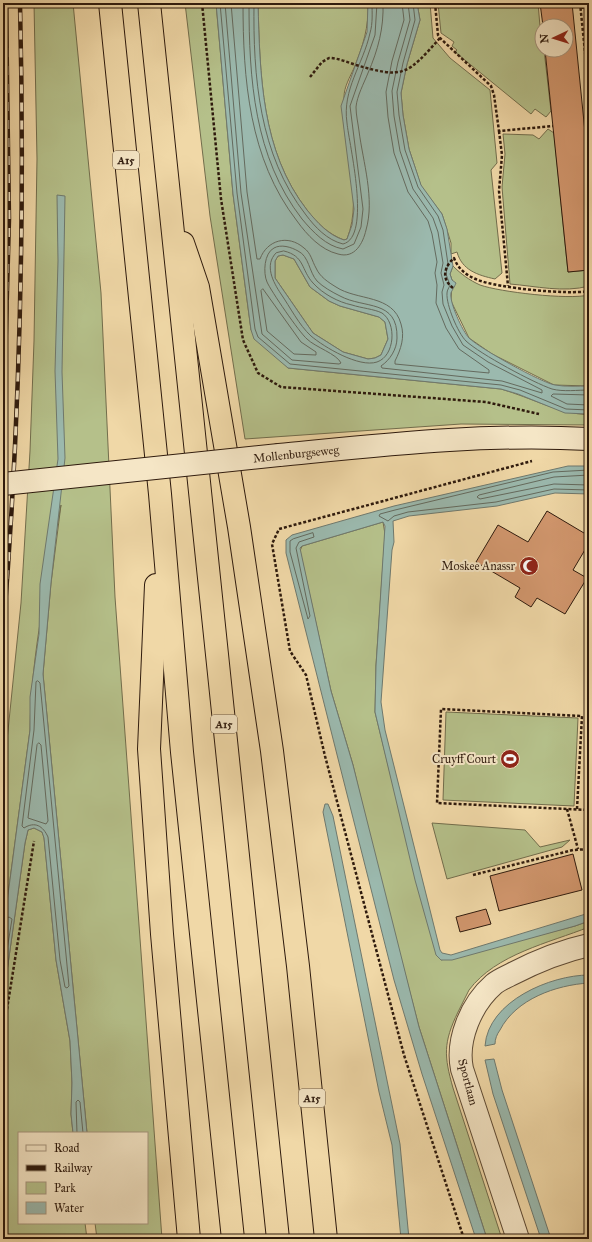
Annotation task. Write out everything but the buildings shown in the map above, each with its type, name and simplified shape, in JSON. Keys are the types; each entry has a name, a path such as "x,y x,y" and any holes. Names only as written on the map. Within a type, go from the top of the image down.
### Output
{"highway":[{"name":"A15","path":"110,3 160,494 182,752 233,1239"},
{"name":"A15","path":"149,3 278,1239"},
{"name":"A15","path":"171,210 198,287 239,527 273,758 298,966 326,1239"},
{"name":"A15","path":"160,494 149,750 162,934 189,1239"}],"street":[{"name":"Mollenburgseweg","path":"3,484 412,442 475,438 532,437 589,439"},
{"name":"Sportlaan","path":"518,1239 462,1069 460,1047 464,1031 479,1001 494,984 530,965 569,949 589,945"}],"path":[{"path":"202,3 221,199 228,246 243,340 258,373 281,387 486,402 544,416"},
{"path":"435,3 438,34 440,38 491,86 494,94 502,155 499,191 508,286"},
{"path":"580,3 589,91"},
{"path":"580,8 589,7"},
{"path":"310,77 322,62 329,58 394,74 408,69 419,62 440,38"},
{"path":"584,119 589,118"},
{"path":"499,131 553,126"},
{"path":"453,288 445,276 445,268 454,258 462,270 478,280 508,286 556,292 589,291"},
{"path":"464,1239 404,1055 325,756 306,675 290,651 272,544 279,529 537,459"},
{"path":"577,809 582,716 441,709 436,803 589,810"},
{"path":"567,809 578,849"},
{"path":"3,1034 34,841"},
{"path":"473,875 578,849 589,849"}],"green space":[{"path":"34,3 73,3 101,293 115,597 162,1239 97,1239 95,1224 148,1224 148,1132 87,1132 43,674 51,583 61,505 33,673 30,730 3,932 3,780 21,603 30,451 34,341 37,159"},
{"path":"185,3 216,3 233,194 251,330 288,368 501,389 555,408 577,414 589,415 589,425 461,424 245,439 210,216"},
{"path":"258,3 368,3 368,20 365,36 344,93 343,115 353,186 352,222 347,239 344,240 333,235 323,228 307,210 292,187 280,163 266,111 262,84"},
{"path":"417,3 430,3 433,38 450,58 490,90 497,163 491,170 502,273 495,279 482,276 471,271 459,258 457,252 451,254 451,243 442,214 421,186 409,149 401,93 407,64 420,20"},
{"path":"438,3 538,3 539,18 534,18 534,58 545,58 551,111 546,117 535,109 531,114 455,52 457,50 452,46 454,42 441,33"},
{"path":"548,129 554,133 568,272 589,270 589,286 560,289 510,284 502,187 505,154 503,134 533,135 539,139"},
{"path":"283,255 294,259 310,287 329,301 340,306 379,317 385,322 388,339 381,355 368,359 343,352 313,333 275,278 275,261 278,256"},
{"path":"453,266 472,281 490,288 518,293 551,296 566,297 589,295 589,386 554,385 492,354 469,338 451,301 452,280 450,274"},
{"path":"383,522 385,534 376,665 375,712 441,960 575,926 589,921 589,927 541,944 508,958 480,978 469,990 453,1023 447,1041 446,1050 448,1067 453,1088 502,1239 487,1239 419,1027 376,863 353,765 331,691 300,551 302,546"},
{"name":"Cruyff Court","path":"446,712 578,718 574,806 443,800"},
{"path":"432,823 525,830 540,847 570,840 562,847 447,879"},
{"path":"34,828 42,832 44,837 56,960 70,1041 72,1083 71,1114 73,1132 18,1132 18,1224 85,1224 87,1239 3,1239 3,1000 28,830"}],"water":[{"path":"216,3 258,3 262,84 266,111 280,163 292,187 307,210 328,231 344,240 347,239 352,225 354,209 341,106 367,32 368,3 417,3 420,20 407,64 401,93 403,115 409,149 421,185 442,214 447,229 453,266 450,274 452,280 456,283 451,292 451,297 457,317 463,330 475,343 525,372 555,385 589,386 589,414 565,413 518,394 501,389 288,368 254,339 251,330 233,194","holes":["283,255 294,259 310,287 329,301 340,306 379,317 385,322 388,339 381,355 368,359 343,352 313,333 275,278 275,261 278,256"]},
{"path":"57,195 65,196 62,372 65,458 51,583 43,674 87,1132 73,1132 71,1114 72,1083 70,1041 56,960 44,838 42,832 34,828 28,830 25,843 3,1000 3,932 30,730 30,697 39,634 40,584 58,459 55,371 58,261"},
{"path":"568,466 589,466 589,494 555,493 497,506 409,516 393,521 394,542 392,550 381,702 385,730 442,953 451,955 589,913 589,921 575,926 452,960 441,960 436,955 415,880 375,712 376,666 385,526 383,522 302,546 300,548 331,691 353,765 419,1027 487,1239 476,1239 422,1074 394,980 286,553 286,540 292,535 394,506"},
{"path":"325,804 328,804 333,816 400,1144 409,1239 401,1239 392,1145 379,1092 323,812"},
{"path":"589,975 589,983 563,987 526,1002 507,1019 497,1035 495,1044 485,1046 489,1030 497,1016 509,1004 540,986 574,976"},
{"path":"494,1059 502,1090 551,1239 541,1239 493,1094 485,1060"}],"railway":[{"path":"3,435 9,219 6,3"},
{"path":"3,633 14,476 20,318 22,161 20,3"}],"place":[{"name":"Moskee Anassr","path":"529,566"},
{"name":"Cruyff Court","path":"510,759"}]}
